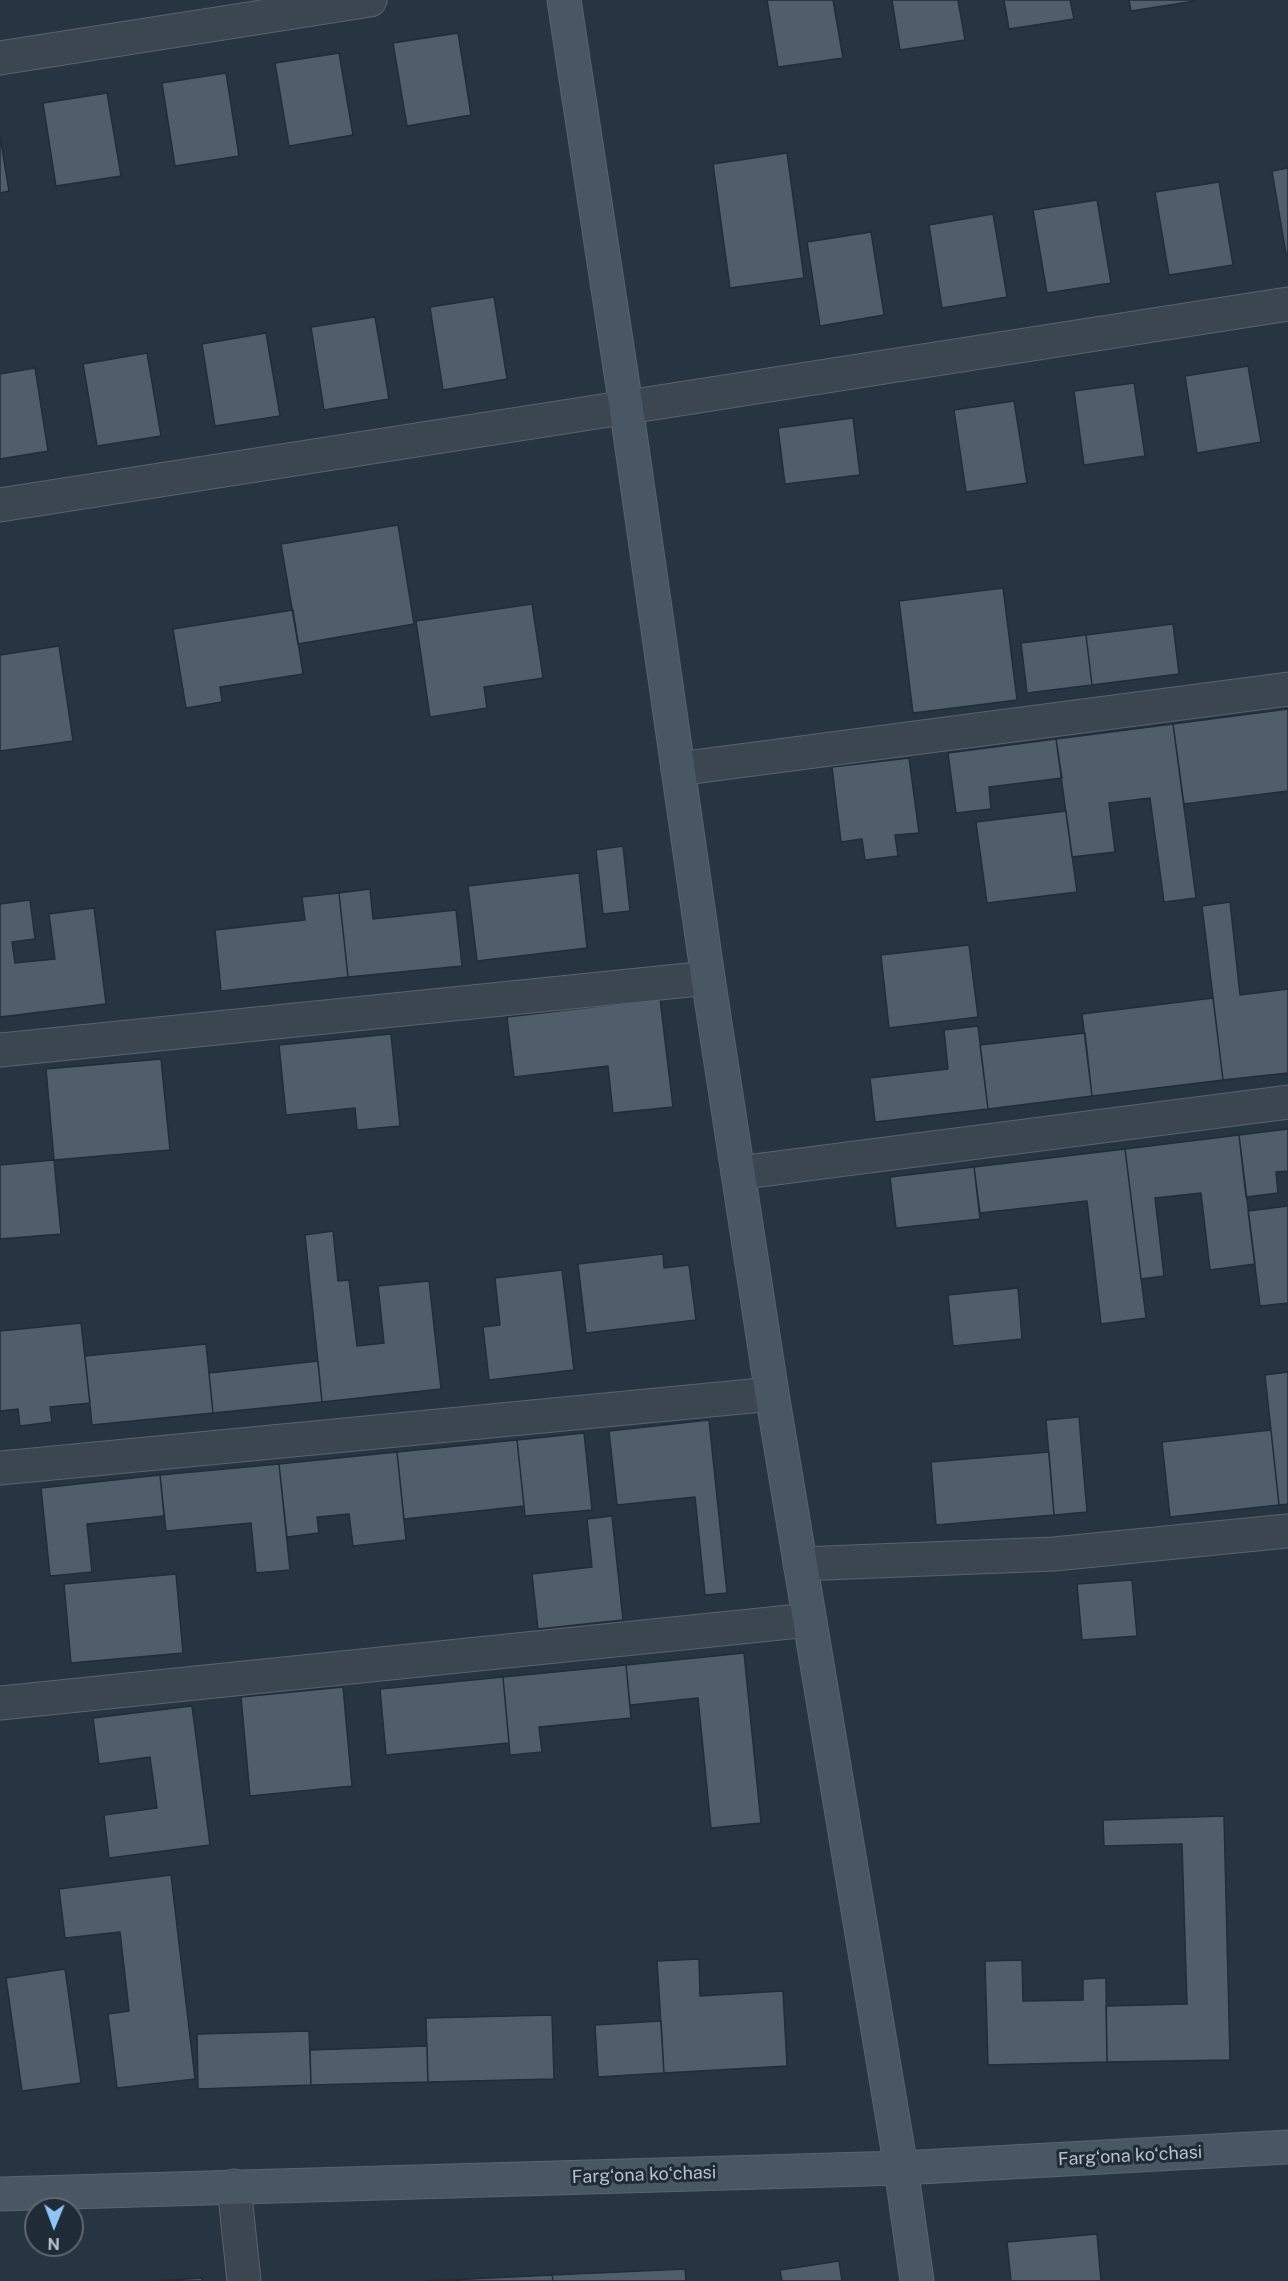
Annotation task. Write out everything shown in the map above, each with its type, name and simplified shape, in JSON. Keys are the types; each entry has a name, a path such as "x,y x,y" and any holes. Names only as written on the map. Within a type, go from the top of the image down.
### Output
{"street":[{"path":"0,58 370,0"},
{"path":"564,0 626,406 708,978 772,1394 901,2168 917,2281"},
{"path":"0,505 1288,304"},
{"path":"678,769 1288,689"},
{"path":"0,1050 708,978"},
{"path":"738,1173 1288,1102"},
{"path":"0,1468 772,1394"},
{"path":"800,1564 1054,1554 1288,1531"},
{"path":"0,1703 809,1620"},
{"name":"Fargʻona koʻchasi","path":"0,2194 901,2168 1288,2147"},
{"path":"234,2186 244,2281"}],"building":[{"path":"767,0 833,0 843,58 778,67"},
{"path":"892,0 958,0 965,40 900,50"},
{"path":"1004,0 1070,0 1074,19 1009,29"},
{"path":"1129,0 1195,0 1195,1 1131,11"},
{"path":"458,33 471,115 407,126 393,43"},
{"path":"339,53 353,135 289,146 275,63"},
{"path":"226,73 239,156 175,166 162,83"},
{"path":"107,93 121,176 56,186 43,103"},
{"path":"0,136 9,191 0,193"},
{"path":"787,153 804,278 730,288 713,164"},
{"path":"1288,168 1288,253 1286,254 1272,171"},
{"path":"1219,182 1233,265 1169,275 1155,192"},
{"path":"1097,200 1111,283 1047,293 1033,210"},
{"path":"993,214 1007,297 942,308 929,225"},
{"path":"871,232 884,315 820,326 807,242"},
{"path":"494,297 507,379 443,390 430,307"},
{"path":"375,317 389,399 324,410 311,327"},
{"path":"266,333 280,416 215,426 202,344"},
{"path":"147,353 161,436 97,446 83,364"},
{"path":"1248,366 1261,442 1197,453 1185,376"},
{"path":"35,368 48,451 0,459 0,374"},
{"path":"1134,383 1145,456 1084,465 1074,391"},
{"path":"1014,401 1027,483 966,492 954,410"},
{"path":"853,418 860,475 785,484 778,428"},
{"path":"398,525 414,624 298,644 281,544"},
{"path":"1003,588 1017,700 913,713 899,601"},
{"path":"532,604 543,678 484,687 487,708 430,717 416,621"},
{"path":"293,610 303,674 220,687 222,702 186,708 173,629"},
{"path":"1173,624 1179,674 1092,685 1086,635"},
{"path":"1086,635 1092,685 1027,693 1021,643"},
{"path":"59,646 73,741 0,751 0,655"},
{"path":"1288,709 1288,791 1184,804 1173,724"},
{"path":"1173,724 1196,898 1164,902 1150,798 1109,803 1115,852 1072,857 1056,739"},
{"path":"1056,739 1062,778 989,787 991,809 956,813 948,753"},
{"path":"909,758 919,833 895,835 898,856 865,860 862,839 841,842 832,767"},
{"path":"1066,811 1077,892 987,903 976,822"},
{"path":"623,846 630,911 603,914 596,850"},
{"path":"579,873 587,948 477,961 468,886"},
{"path":"370,889 373,919 456,910 462,966 348,977 339,893"},
{"path":"339,893 348,977 221,991 215,930 305,920 302,897"},
{"path":"30,900 35,939 12,942 15,963 55,959 49,914 94,908 106,1004 0,1017 0,904"},
{"path":"1230,902 1240,995 1288,989 1288,1073 1223,1080 1202,906"},
{"path":"969,945 978,1017 889,1028 881,955"},
{"path":"1213,998 1223,1080 1092,1096 1082,1014"},
{"path":"660,999 673,1107 613,1113 608,1066 514,1077 507,1017"},
{"path":"978,1026 988,1109 875,1122 870,1078 948,1069 944,1030"},
{"path":"1085,1033 1092,1096 988,1109 980,1045"},
{"path":"391,1034 400,1126 357,1130 355,1108 286,1115 279,1045"},
{"path":"161,1059 170,1150 54,1160 46,1069"},
{"path":"1288,1129 1288,1171 1276,1172 1278,1193 1246,1197 1239,1135"},
{"path":"1239,1135 1255,1264 1210,1270 1201,1193 1155,1198 1164,1276 1141,1279 1125,1149"},
{"path":"1125,1149 1146,1318 1101,1324 1087,1201 980,1213 974,1167"},
{"path":"54,1160 61,1234 0,1239 0,1165"},
{"path":"974,1167 980,1219 896,1228 890,1177"},
{"path":"1288,1206 1288,1303 1260,1306 1248,1211"},
{"path":"333,1231 338,1281 349,1280 357,1346 384,1343 378,1286 429,1281 441,1389 322,1402 305,1235"},
{"path":"663,1254 664,1268 689,1265 696,1320 586,1333 578,1264"},
{"path":"562,1270 574,1370 489,1380 483,1327 500,1325 495,1278"},
{"path":"1018,1288 1022,1339 953,1346 948,1295"},
{"path":"81,1323 90,1403 50,1407 52,1422 20,1426 18,1409 0,1411 0,1331"},
{"path":"206,1344 213,1413 92,1425 85,1356"},
{"path":"318,1361 322,1402 213,1413 209,1373"},
{"path":"1288,1372 1288,1504 1279,1505 1265,1375"},
{"path":"1079,1417 1087,1512 1054,1515 1046,1420"},
{"path":"709,1420 727,1593 705,1595 695,1497 617,1505 609,1431"},
{"path":"1271,1430 1279,1505 1170,1517 1162,1442"},
{"path":"584,1433 592,1510 525,1516 517,1440"},
{"path":"517,1440 524,1506 404,1519 397,1452"},
{"path":"397,1452 406,1540 353,1546 349,1514 317,1517 319,1533 287,1537 279,1464"},
{"path":"1049,1452 1054,1515 936,1525 931,1462"},
{"path":"279,1464 290,1570 256,1573 251,1523 166,1531 160,1475"},
{"path":"160,1475 164,1516 87,1524 92,1572 50,1576 41,1488"},
{"path":"612,1516 623,1620 538,1629 532,1574 592,1567 587,1519"},
{"path":"176,1574 183,1653 71,1663 64,1584"},
{"path":"1132,1580 1137,1636 1082,1640 1077,1584"},
{"path":"744,1653 761,1823 711,1828 698,1698 630,1705 626,1665"},
{"path":"626,1665 631,1718 539,1727 542,1752 510,1755 503,1677"},
{"path":"503,1677 509,1743 386,1755 380,1689"},
{"path":"343,1687 352,1786 250,1796 241,1697"},
{"path":"192,1706 210,1845 109,1858 104,1815 157,1808 150,1757 99,1764 93,1718"},
{"path":"1224,1816 1230,2060 1107,2062 1106,2006 1187,2004 1182,1844 1104,1846 1103,1820"},
{"path":"171,1875 195,2079 117,2088 108,2014 129,2011 120,1932 65,1938 59,1889"},
{"path":"699,1959 700,1996 783,1991 787,2066 664,2073 657,1961"},
{"path":"1022,1960 1023,2001 1083,2000 1083,1979 1106,1978 1107,2062 988,2065 985,1961"},
{"path":"65,1969 81,2083 22,2091 6,1978"},
{"path":"552,2015 554,2079 428,2082 426,2018"},
{"path":"661,2021 664,2073 598,2077 595,2025"},
{"path":"309,2031 311,2085 198,2089 197,2034"},
{"path":"427,2046 428,2082 311,2085 310,2050"},
{"path":"1097,2234 1101,2281 1011,2281 1007,2242"},
{"path":"839,2261 842,2281 782,2281 780,2270"},
{"path":"685,2269 686,2281 553,2281 552,2275"},
{"path":"552,2275 553,2281 428,2281"},
{"path":"202,2278 202,2281 158,2281"}]}
